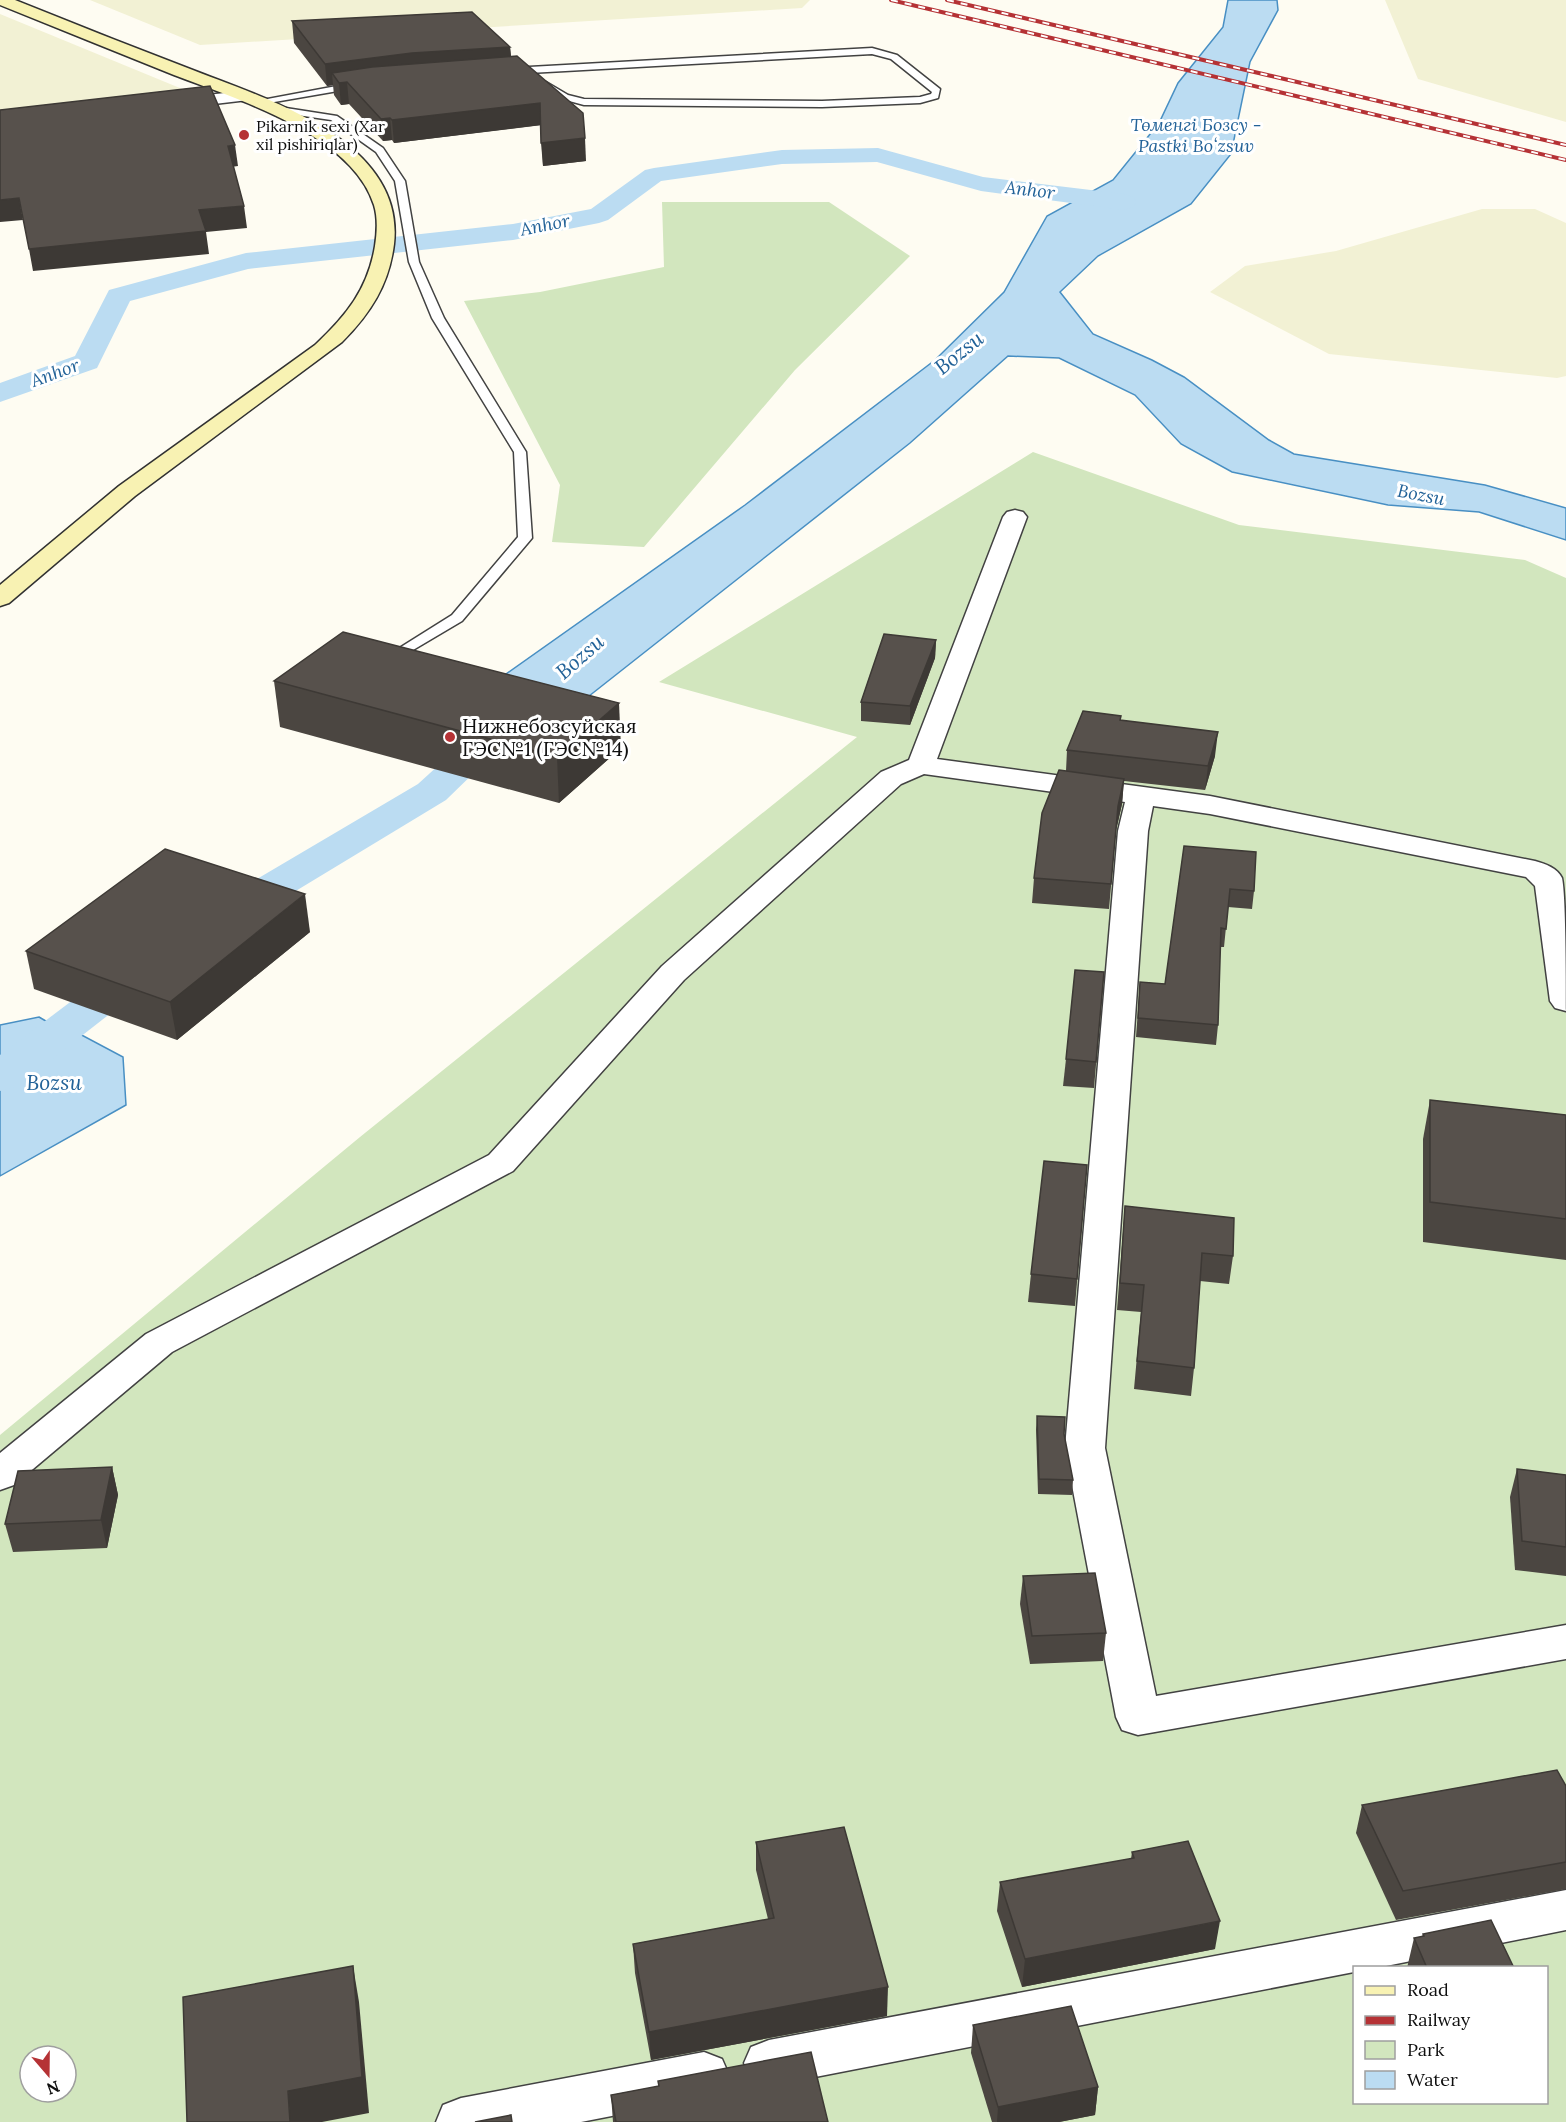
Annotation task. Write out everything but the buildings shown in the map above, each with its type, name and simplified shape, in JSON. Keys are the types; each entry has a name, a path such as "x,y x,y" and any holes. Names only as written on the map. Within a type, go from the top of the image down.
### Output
{"main road":[{"path":"0,598 127,491 322,349 363,308 376,285 387,222 382,202 363,170 342,150 257,102 2,0"}],"street":[{"path":"150,107 257,102"},
{"path":"921,765 1015,517"},
{"path":"0,1475 159,1343 501,1163 673,974 891,778 921,765 1210,805 1535,870 1547,878 1550,886 1566,1001"},
{"path":"1140,797 1133,831 1085,1448 1138,1717 1566,1642"},
{"path":"461,2122 1566,1910"}],"lane":[{"path":"499,72 519,70 872,51 894,57 937,91 935,96 920,99 822,104 584,102 565,97 519,70"},
{"path":"257,102 365,85"},
{"path":"257,102 334,118 380,150 400,181 414,261 438,318 520,452 525,538 457,618 408,647"}],"green space":[{"path":"90,0 810,0 802,8 200,45"},
{"path":"1385,0 1566,0 1566,122 1418,79"},
{"path":"0,14 192,93 0,115"},
{"path":"662,202 829,202 910,256 795,370 644,547 552,542 560,485 464,301 540,292 664,267"},
{"path":"1482,209 1535,209 1566,223 1566,376 1557,378 1329,354 1210,292 1245,266 1336,251"},
{"path":"1033,452 1239,525 1525,560 1566,578 1566,2122 0,2122 0,1435 360,1137 857,737 659,682"}],"water":[{"name":"Төменгі Бозсу - Pastki Boʻzsuv","path":"1228,0 1277,0 1278,10 1250,62 1231,154 1191,204 1098,256 1060,292 1093,334 1184,377 1269,440 1294,454 1485,485 1566,508 1566,540 1479,512 1388,505 1232,472 1181,444 1135,395 1059,358 1008,356 910,443 551,726 465,703 745,505 935,360 1004,292 1047,216 1113,180 1159,123 1178,83 1223,27"},
{"name":"Bozsu","path":"39,1017 61,1030 76,1032 123,1057 126,1105 0,1176 0,1025"}],"waterway":[{"name":"Anhor","path":"0,393 87,362 119,296 246,261 513,232 599,215 654,175 782,157 878,155 981,184 1124,202"},
{"name":"Bozsu","path":"223,917 432,792 498,731"},
{"name":"Bozsu","path":"0,1077 137,972"}],"railway":[{"path":"891,0 1566,160"},
{"path":"947,0 1566,145"}],"place":[{"name":"Pikarnik sexi (Xar xil pishiriqlar)","path":"244,135"},
{"name":"Нижнебозсуйская ГЭС№1 (ГЭС№14)","path":"450,737"}]}
